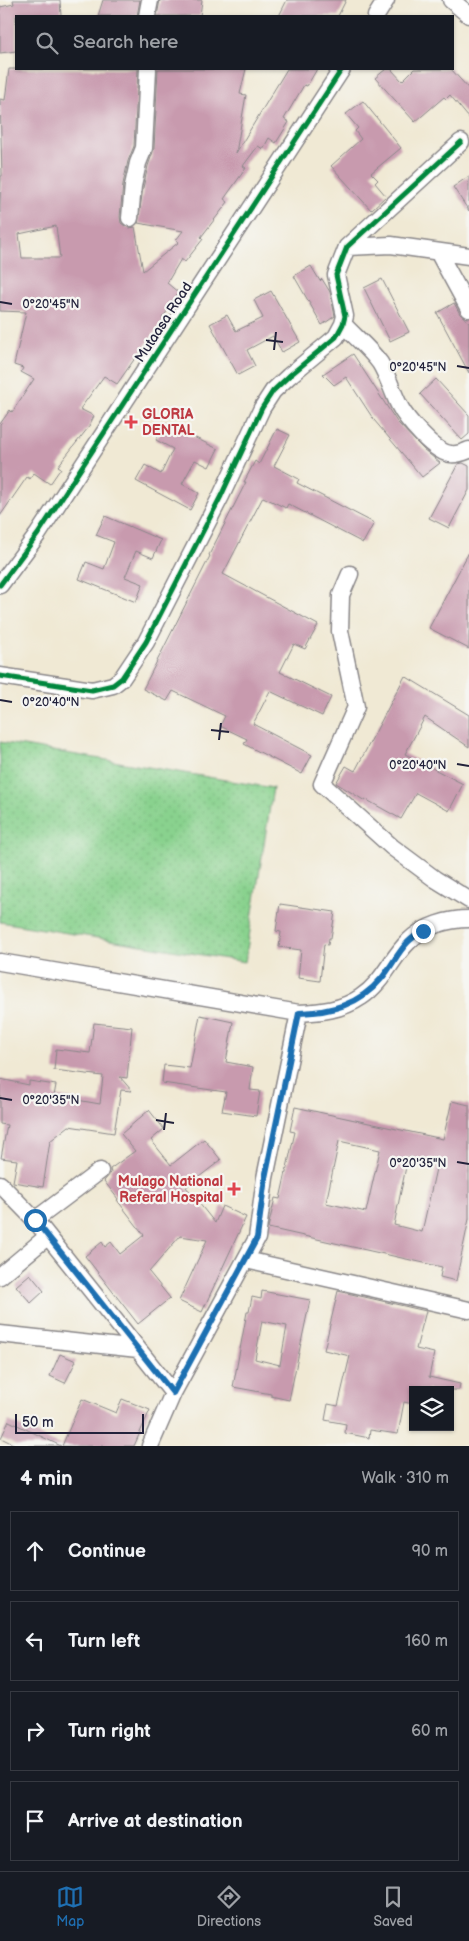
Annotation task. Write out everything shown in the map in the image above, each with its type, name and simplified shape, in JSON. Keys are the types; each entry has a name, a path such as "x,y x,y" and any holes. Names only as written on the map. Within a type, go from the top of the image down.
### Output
{"street":[{"path":"147,15 150,0"},
{"path":"377,15 386,0"},
{"path":"451,0 469,15"},
{"path":"130,218 133,186 138,163 144,148 148,70"},
{"name":"Mutaasa Road","path":"0,585 38,534 341,70"},
{"path":"0,676 92,690 113,684 122,678 146,642 221,496 262,408 273,391 336,337 343,324 344,308 336,275 347,247 461,142"},
{"path":"347,247 391,245 469,256"},
{"path":"438,252 469,309"},
{"path":"343,324 378,361 400,406 412,423 440,450 450,454 469,450"},
{"path":"350,574 341,595 340,631 356,706 322,784 392,848 435,879 469,900"},
{"path":"0,962 299,1013 323,1012 341,1008 362,997 380,980 408,942 423,931 457,919 469,919"},
{"path":"150,1446 173,1393 257,1238 265,1178 299,1013"},
{"path":"35,1220 100,1171"},
{"path":"0,1184 35,1220 173,1393"},
{"path":"0,1276 48,1236"},
{"path":"246,1260 469,1310"},
{"path":"0,1334 138,1349"}],"green space":[{"path":"0,742 273,788 245,962 0,922"}],"building":[{"path":"13,0 60,0 61,15 15,15 15,51 0,53 0,7 14,4"},
{"path":"103,0 140,0 137,15 98,15"},
{"path":"160,0 202,0 200,15 157,15"},
{"path":"287,0 346,0 338,15 280,15"},
{"path":"9,69 138,70 134,146 128,161 123,184 120,217 121,223 125,226 135,227 143,271 179,242 176,240 183,231 138,223 143,188 154,149 158,70 246,70 240,94 246,95 236,153 286,70 316,70 307,86 304,85 284,119 289,122 276,143 269,138 263,149 258,146 243,166 246,168 224,199 228,202 201,237 203,239 185,262 181,259 167,283 179,293 169,305 171,306 162,318 164,319 139,355 117,384 104,376 80,409 94,416 88,428 58,466 61,468 50,484 34,473 30,479 27,477 0,516 0,424 10,410 12,412 34,379 21,372 23,368 14,365 26,312 0,311 0,206 2,176 0,99 5,100","holes":["56,226 60,258 22,258 19,234"]},
{"path":"385,70 392,70 402,81 413,70 452,70 469,89 469,118 450,95 446,99 444,97 415,122 375,78"},
{"path":"363,101 401,148 371,173 378,180 375,183 386,196 371,210 331,166 361,139 355,131 358,128 346,114"},
{"path":"469,176 469,211 453,187"},
{"path":"311,266 320,281 322,279 330,292 335,316 322,325 294,276"},
{"path":"382,279 409,332 390,341 364,288"},
{"path":"271,291 300,342 282,352 273,336 247,350 255,366 238,375 210,324 227,315 236,331 263,318 254,300"},
{"path":"454,303 460,314 469,322 469,373 437,313"},
{"path":"353,354 397,422 423,449 440,463 422,477 374,420 346,377 334,385 323,374"},
{"path":"436,379 469,415 469,434 462,440 420,394"},
{"path":"165,423 218,449 209,467 195,460 182,484 199,493 190,510 136,481 145,465 161,474 173,449 156,440"},
{"path":"277,429 290,435 274,466 299,479 297,483 374,523 363,543 288,504 286,508 263,497 223,574 318,625 305,649 294,644 280,672 331,697 322,716 270,691 253,724 312,755 302,774 244,744 247,739 220,726 225,716 173,691 167,701 143,689 246,482 244,482 255,461 259,464"},
{"path":"463,463 469,466 469,490 449,528 429,518 458,464"},
{"path":"105,516 161,540 153,558 136,551 125,577 143,584 136,602 79,579 86,562 104,569 114,542 96,535"},
{"path":"469,552 469,649 429,628"},
{"path":"405,676 469,715 469,747 425,717 405,754 463,784 449,811 416,793 401,819 365,799 365,801 336,783 346,766 355,771"},
{"path":"280,904 335,912 331,938 329,938 328,945 324,944 320,981 298,978 301,950 279,947 281,932 276,931"},
{"path":"200,1015 233,1022 226,1062 253,1067 250,1090 260,1091 256,1116 222,1111 226,1092 162,1083 164,1065 190,1068"},
{"path":"94,1023 132,1027 127,1078 120,1077 132,1091 121,1090 114,1133 69,1126 50,1141 43,1187 13,1182 17,1160 1,1158 7,1125 0,1124 0,1079 29,1085 29,1081 56,1085 54,1096 100,1104 103,1076 54,1070 56,1049 90,1053"},
{"path":"452,1101 469,1105 469,1219 456,1281 440,1277 442,1267 268,1228 275,1198 280,1199 295,1132 290,1131 295,1107 443,1139","holes":["339,1141 380,1150 366,1212 326,1203","408,1157 437,1164 422,1232 394,1225"]},
{"path":"149,1110 164,1129 151,1140 171,1165 204,1139 221,1160 186,1187 215,1223 222,1206 246,1217 202,1312 179,1301 207,1240 180,1236 149,1272 170,1298 138,1324 85,1256 102,1242 105,1247 111,1242 120,1254 144,1235 104,1181 111,1173 110,1169 135,1151 121,1134"},
{"path":"30,1274 44,1291 31,1303 16,1286"},
{"path":"262,1291 310,1300 289,1400 271,1396 271,1394 233,1387 247,1312 249,1312 252,1297 261,1299","holes":["262,1321 287,1326 280,1365 255,1359"]},
{"path":"338,1291 426,1311 416,1349 434,1353 429,1377 460,1384 459,1390 454,1390 454,1386 409,1386 409,1403 404,1402 398,1434 370,1430 369,1438 345,1433 346,1424 325,1420 328,1404 338,1406 350,1356 324,1350"},
{"path":"60,1354 76,1361 65,1383 50,1376"},
{"path":"82,1399 116,1413 122,1399 150,1410 134,1446 62,1446"},
{"path":"9,1421 61,1446 17,1446 1,1438"}],"cycle path":[{"path":"0,585 38,534 341,70"},
{"path":"0,676 92,690 113,685 122,678 146,642 221,496 262,408 273,391 336,337 343,324 345,316 336,275 347,247 461,142"}],"place":[{"name":"GLORIA DENTAL","path":"131,422"},
{"name":"Mulago National Referal Hospital","path":"234,1189"}],"route":[{"path":"35,1220 173,1393 257,1238 265,1178 299,1013 323,1012 341,1008 362,997 380,980 408,942 423,931"}]}
